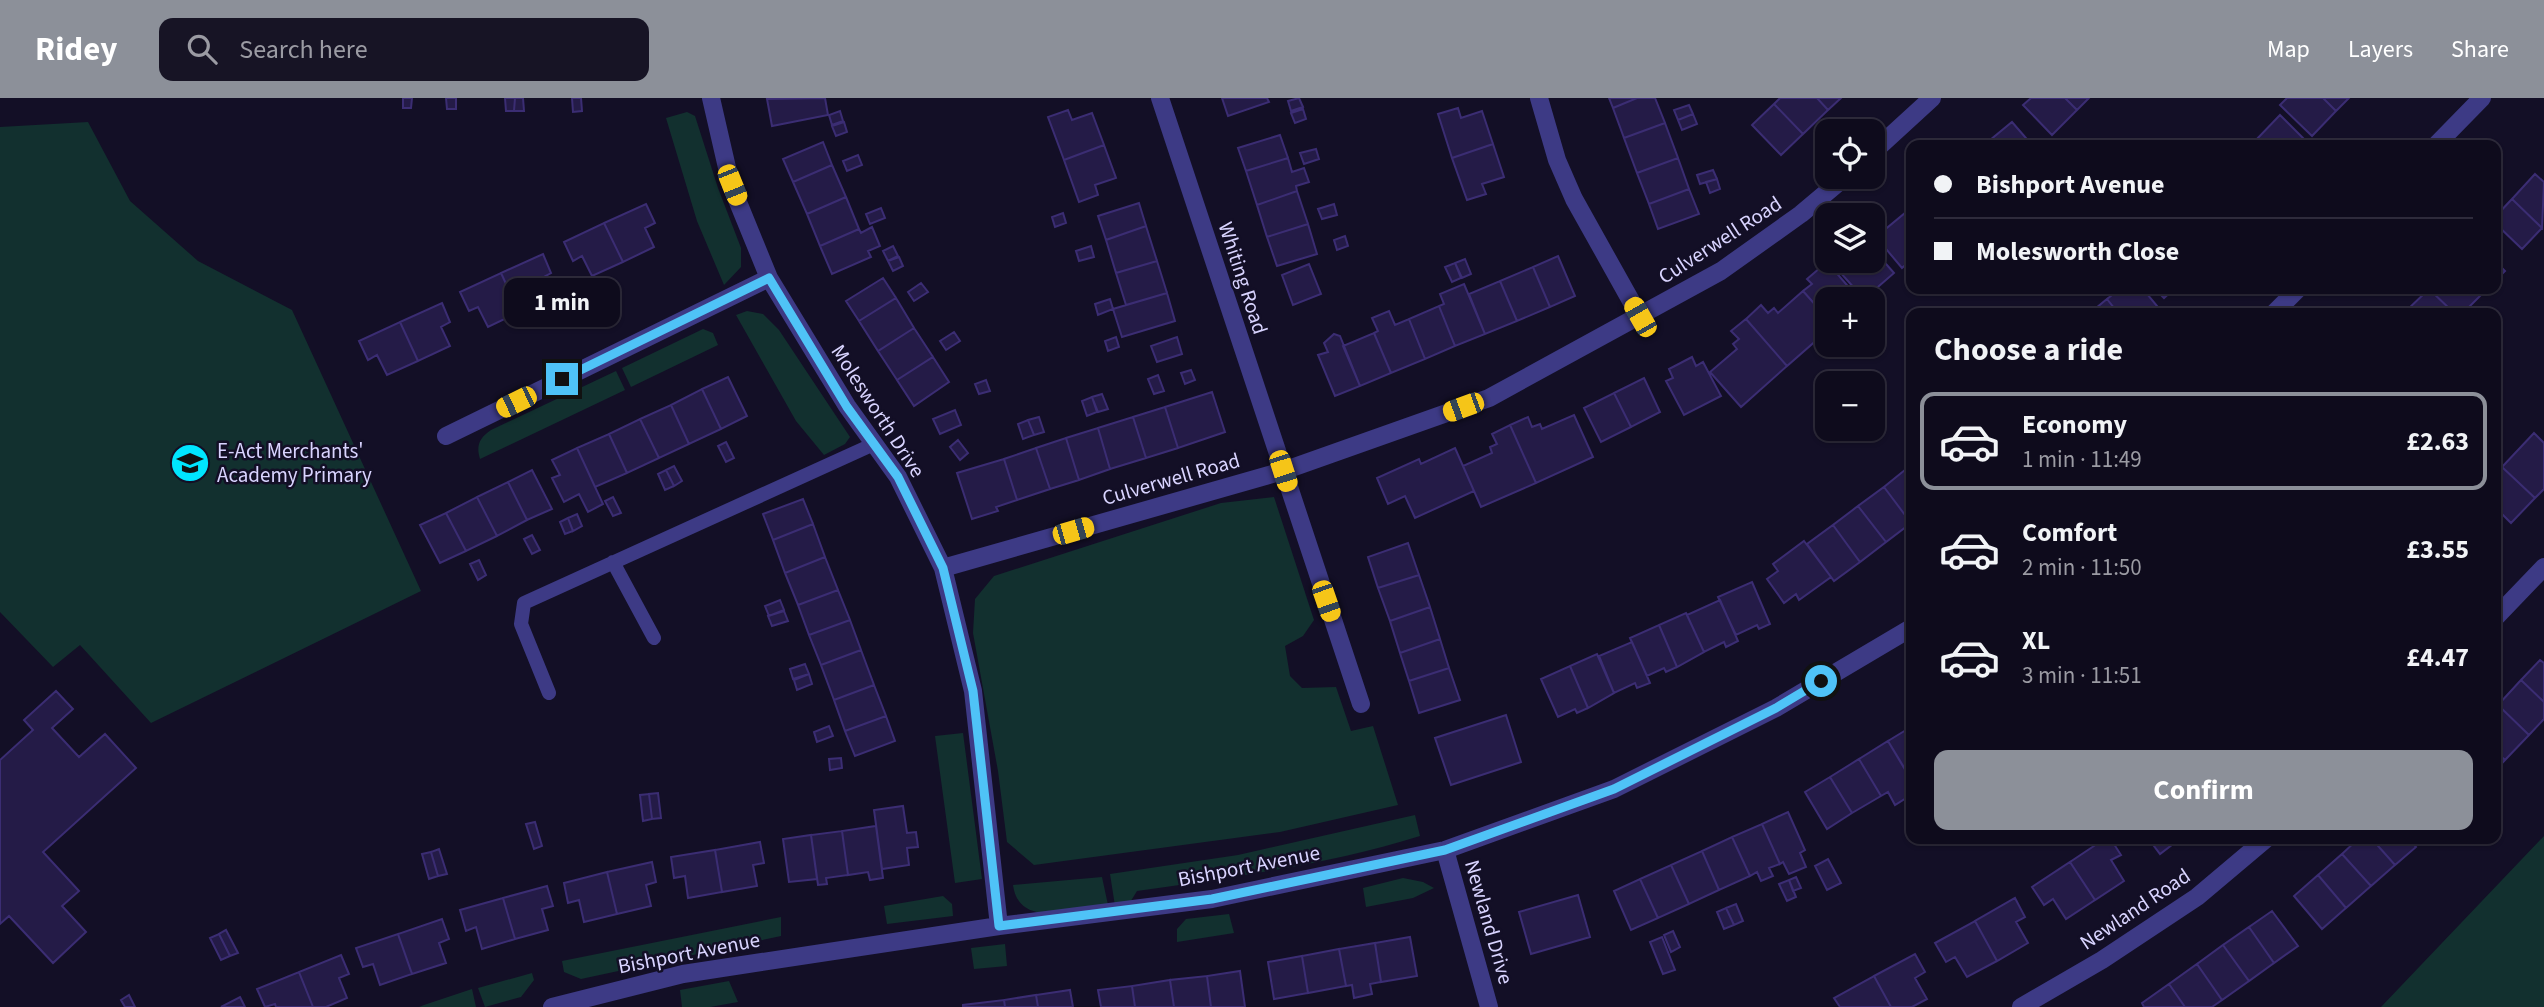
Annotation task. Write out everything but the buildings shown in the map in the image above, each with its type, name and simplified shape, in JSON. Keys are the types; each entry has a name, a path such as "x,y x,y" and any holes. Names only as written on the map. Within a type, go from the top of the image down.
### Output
{"street":[{"name":"Molesworth Drive","path":"711,98 732,185 769,278 801,334 898,477 943,568 973,691 999,926"},
{"name":"Whiting Road","path":"1160,98 1361,705"},
{"path":"1539,98 1557,160 1574,199 1640,317"},
{"path":"1885,141 1932,98"},
{"path":"2442,140 2482,98"},
{"name":"Culverwell Road","path":"943,568 1283,471 1489,398 1721,271 1801,214 1831,189"},
{"path":"446,436 769,278"},
{"path":"2279,308 2293,294"},
{"path":"2501,612 2544,567"},
{"name":"Bishport Avenue","path":"552,1007 683,974 999,926 1212,899 1445,850 1614,789 1776,708 1906,631"},
{"name":"Newland Road","path":"2021,1007 2102,960 2197,897 2260,844"},
{"name":"Newland Drive","path":"1445,850 1489,1007"}],"lane":[{"path":"549,693 521,624 524,603 874,444"},
{"path":"614,562 654,638"}],"green space":[{"path":"687,112 695,116 741,248 741,267 724,285 697,221 666,118"},
{"path":"88,122 130,201 198,261 292,310 421,591 151,723 80,645 53,667 0,612 0,127"},
{"path":"747,311 763,314 779,330 850,437 845,444 824,455 796,421 736,315"},
{"path":"703,329 713,333 718,345 631,387 622,368"},
{"path":"616,371 625,390 480,459 480,443 491,430"},
{"path":"1274,497 1314,620 1303,636 1285,646 1290,676 1302,688 1336,687 1351,731 1373,726 1398,805 1280,832 1034,865 1007,842 998,771 973,633 975,599 994,576 1221,503"},
{"path":"963,733 982,879 955,883 935,736"},
{"path":"1415,815 1420,836 1315,862 1137,891 1129,904 1115,906 1110,874 1238,855"},
{"path":"2544,836 2544,1007 2381,1007"},
{"path":"1102,877 1108,905 1065,912 1037,912 1026,908 1017,899 1013,885"},
{"path":"1403,878 1423,882 1434,888 1413,898 1366,907 1363,888"},
{"path":"943,896 952,904 953,916 887,924 884,906"},
{"path":"1229,914 1234,933 1177,942 1177,929 1186,919"},
{"path":"781,917 781,936 581,979 564,972 562,961"},
{"path":"1005,944 1007,966 974,969 971,948"},
{"path":"532,973 534,980 521,997 485,1007 478,988"},
{"path":"729,981 738,1002 710,1007 682,1007 680,990"},
{"path":"472,989 476,1007 419,1007 424,1005"}],"place":[{"name":"E-Act Merchants' Academy Primary","path":"190,463"}],"route":[{"path":"562,379 769,278 847,407 898,477 943,568 973,691 999,926 1212,899 1445,850 1614,789 1776,708 1821,681"}]}
